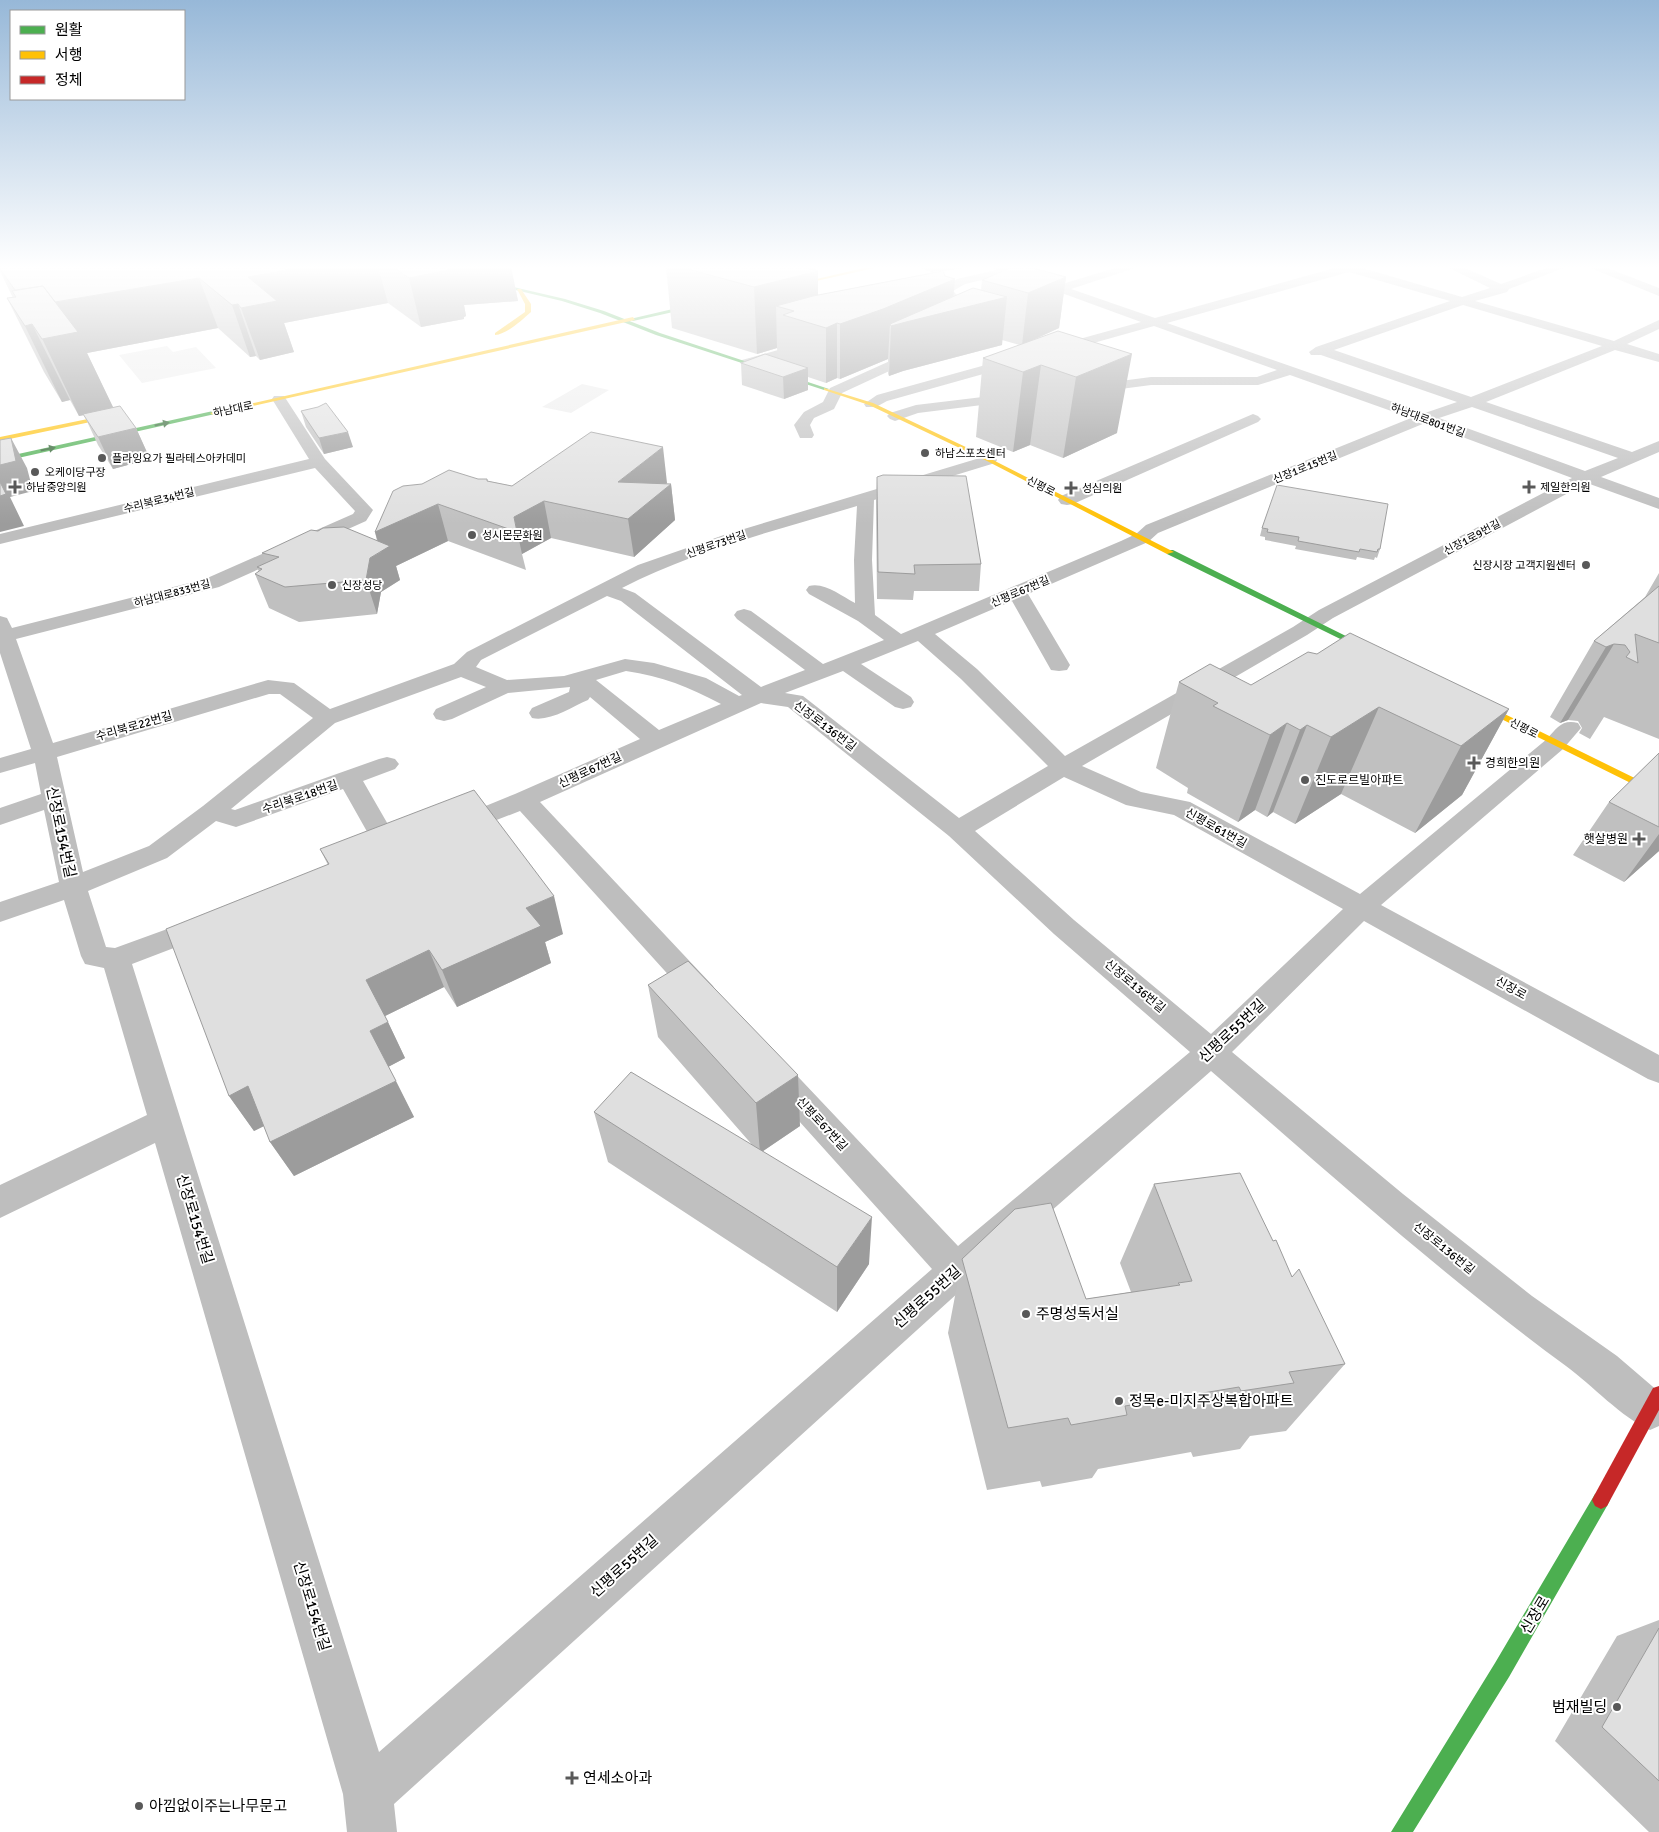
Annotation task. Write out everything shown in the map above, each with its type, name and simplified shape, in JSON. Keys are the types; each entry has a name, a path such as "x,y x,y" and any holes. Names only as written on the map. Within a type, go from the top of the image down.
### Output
{"main road":[{"name":"하남대로","path":"0,460 279,399 475,352"},
{"name":"신평로","path":"717,352 871,404 988,460 1392,661"},
{"path":"0,439 127,413"},
{"name":"신평로","path":"1461,696 1562,736 1659,794"},
{"name":"신장로","path":"1401,1832 1447,1762 1577,1545 1655,1402"}],"street":[{"path":"747,363 784,352"},
{"path":"806,435 802,425 809,415 828,407 833,402 835,391 919,352"},
{"path":"871,404 882,398 1042,352"},
{"name":"하남대로801번길","path":"1237,352 1425,418 1659,504"},
{"path":"1272,365 1313,352"},
{"path":"1328,352 1634,458"},
{"name":"신장1로15번길","path":"1142,538 1152,529 1425,418 1472,402 1595,352"},
{"path":"1640,352 1659,358"},
{"path":"1073,391 1152,381 1258,382 1289,371"},
{"path":"896,416 916,409 1034,395"},
{"name":"하남대로833번길","path":"2,629 212,584 360,517 364,510 319,462 279,399"},
{"path":"1066,500 1253,419"},
{"name":"신장1로9번길","path":"1312,622 1586,477 1659,446"},
{"name":"신평로73번길","path":"327,718 462,669 474,656 645,569 730,539 988,460"},
{"name":"수리북로34번길","path":"0,539 319,462"},
{"path":"865,617 863,560 866,498"},
{"name":"신평로67번길","path":"436,836 524,800 748,700 921,633 1142,538"},
{"name":"신장로136번길","path":"606,590 628,597 748,700 795,701 958,830 1064,927 1391,1205 1519,1309 1603,1370 1655,1402"},
{"path":"816,590 865,617 898,641"},
{"path":"1017,592 1059,665"},
{"path":"744,615 819,671"},
{"path":"958,830 1063,767 1300,631 1312,622"},
{"name":"신장로154번길","path":"2,629 44,752 73,887 95,956 116,959 368,1794 372,1832"},
{"name":"신평로61번길","path":"921,633 969,674 1063,767 1135,799 1181,808 1362,907"},
{"path":"844,662 903,702"},
{"path":"444,714 504,687 565,682 625,665 654,669 748,700"},
{"path":"462,669 504,687"},
{"path":"540,713 580,695 582,678"},
{"path":"582,678 656,740"},
{"name":"수리북로22번길","path":"0,766 268,687 286,688 327,718"},
{"path":"0,912 73,887 158,852 212,812 327,718"},
{"name":"신평로55번길","path":"368,1794 956,1270 1212,1052 1362,907 1562,736"},
{"name":"수리북로18번길","path":"212,812 236,819 387,764"},
{"path":"350,779 392,854"},
{"path":"0,817 54,798"},
{"path":"524,800 720,1013"},
{"name":"신장로","path":"1362,907 1659,1070"},
{"path":"116,959 226,917"},
{"name":"신평로67번길","path":"754,1050 956,1270"},
{"path":"0,1202 165,1122"}],"shaded area":[{"path":"132,352 201,352 216,368 142,383 119,355"},
{"path":"582,384 609,390 571,413 542,407"}],"building":[{"path":"998,352 1132,354 1076,377 1041,365 1023,372 983,358"},
{"path":"765,354 808,368 783,377 741,363"},
{"path":"326,403 348,432 319,438 301,411"},
{"path":"120,406 136,428 98,437 83,414"},
{"path":"591,432 663,447 618,482 671,484 628,519 544,501 514,517 517,532 438,504 375,532 393,491 403,486 422,484 449,470 478,479 487,479 487,481 512,486"},
{"path":"11,438 16,461 0,465 0,440"},
{"path":"883,475 966,476 981,564 914,565 915,574 878,572 877,477"},
{"path":"0,482 6,494 0,496"},
{"path":"1277,485 1388,504 1380,549 1377,552 1360,549 1359,552 1298,541 1299,537 1267,532 1268,529 1262,528"},
{"path":"344,527 390,546 370,558 366,580 285,587 255,574 262,569 257,567 279,557 262,553 311,530 318,531 323,528"},
{"path":"1659,586 1659,643 1635,634 1638,663 1626,657 1630,652 1625,645 1614,644 1606,647 1594,641"},
{"path":"1350,633 1509,709 1461,746 1379,707 1331,737 1307,725 1300,730 1287,723 1270,735 1213,706 1218,703 1179,682 1210,664 1251,685 1308,652 1317,654"},
{"path":"1659,753 1659,827 1609,802"},
{"path":"474,790 554,896 526,908 541,926 442,970 429,950 366,980 388,1022 370,1031 396,1081 270,1142 248,1086 229,1096 166,929 329,864 320,849"},
{"path":"688,961 798,1075 756,1103 648,985"},
{"path":"631,1072 872,1217 837,1267 594,1112"},
{"path":"1240,1173 1273,1241 1276,1240 1292,1277 1299,1269 1345,1364 1289,1372 1294,1383 1241,1391 1239,1387 1125,1406 1127,1415 1071,1425 1068,1418 1008,1428 962,1259 1015,1209 1051,1203 1086,1299 1180,1285 1178,1283 1192,1281 1154,1184"},
{"path":"1659,1628 1659,1781 1602,1727"}],"traffic: fast":[{"path":"714,352 826,389"},
{"path":"0,460 213,413"},
{"path":"1170,552 1378,654"},
{"path":"1401,1832 1502,1670 1601,1500"}],"traffic: slow":[{"path":"213,413 478,352"},
{"path":"826,389 871,404 989,460 1170,552"},
{"path":"0,439 117,415"},
{"path":"1472,701 1659,794"}],"traffic: jam":[{"path":"1601,1500 1659,1394"}],"place":[{"name":"하남스포츠센터","path":"925,453"},
{"name":"플라잉요가 필라테스아카데미","path":"102,458"},
{"name":"오케이당구장","path":"35,472"},
{"name":"하남중앙의원","path":"15,487"},
{"name":"제일한의원","path":"1529,487"},
{"name":"성심의원","path":"1071,488"},
{"name":"성시몬문화원","path":"472,535"},
{"name":"신장시장 고객지원센터","path":"1586,565"},
{"name":"신장성당","path":"332,585"},
{"name":"경희한의원","path":"1474,763"},
{"name":"진도로르빌아파트","path":"1305,780"},
{"name":"햇살병원","path":"1639,839"},
{"name":"주명성독서실","path":"1026,1314"},
{"name":"정목e-미지주상복합아파트","path":"1119,1401"},
{"name":"범재빌딩","path":"1617,1707"},
{"name":"연세소아과","path":"572,1778"},
{"name":"아낌없이주는나무문고","path":"139,1806"}]}
